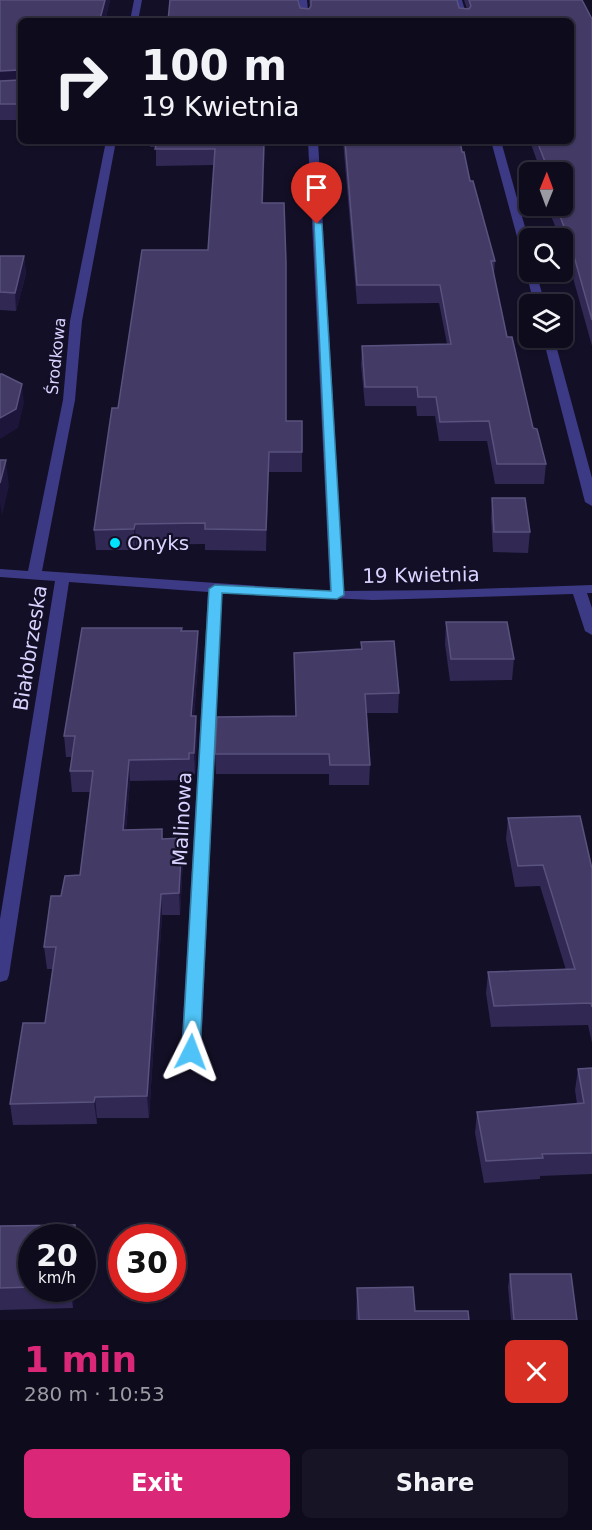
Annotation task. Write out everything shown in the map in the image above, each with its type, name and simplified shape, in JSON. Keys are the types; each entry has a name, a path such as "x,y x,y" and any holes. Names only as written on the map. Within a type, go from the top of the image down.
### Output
{"street":[{"path":"135,18 138,0"},
{"path":"303,0 305,18"},
{"path":"458,0 463,18"},
{"name":"Środkowa","path":"34,575 69,400 76,321 110,144"},
{"path":"313,144 337,595"},
{"path":"497,144 520,228"},
{"path":"551,348 592,502"},
{"name":"19 Kwietnia","path":"0,573 215,589 337,595 434,595 585,590"},
{"name":"Białobrzeska","path":"0,975 5,913 63,578"},
{"name":"Malinowa","path":"191,1052 215,589"},
{"path":"585,590 592,631"}],"building":[{"path":"0,0 105,0 100,18 18,18 18,70 0,71"},
{"path":"170,0 298,0 300,8 309,9 311,0 457,0 459,8 469,9 471,6 469,0 582,0 592,19 592,320 573,253 573,228 565,228 560,216 573,216 573,162 545,162 538,144 574,144 574,18 168,18"},
{"path":"18,80 18,104 0,104 0,81"},
{"path":"156,144 264,144 262,203 284,203 286,421 302,421 302,452 269,452 266,530 205,529 205,523 135,524 134,529 94,530 112,408 118,408 142,250 208,250 215,149 155,149"},
{"path":"345,144 461,144 495,261 491,261 507,337 512,337 533,428 537,429 546,464 497,464 489,421 440,422 436,397 418,397 417,387 365,387 362,346 451,344 440,285 357,285"},
{"path":"0,256 24,256 15,293 0,292"},
{"path":"0,374 22,384 16,409 0,418"},
{"path":"0,460 6,460 0,483"},
{"path":"492,498 525,498 530,532 494,532"},
{"path":"446,622 507,622 514,659 451,659"},
{"path":"82,628 182,628 181,631 198,631 191,716 196,716 194,753 189,753 189,759 129,760 123,830 162,829 162,839 182,838 179,893 161,894 147,1096 95,1097 94,1102 10,1104 23,1023 45,1023 56,947 44,947 51,896 61,896 65,876 80,875 93,771 70,771 75,736 64,736"},
{"path":"394,641 399,693 365,694 370,765 330,765 329,754 215,754 217,717 296,716 294,653 362,649 361,642"},
{"path":"580,816 592,869 592,1007 591,1003 494,1006 488,972 575,969 543,865 518,866 508,818"},
{"path":"592,1068 592,1153 542,1154 543,1158 486,1161 477,1112 584,1103 578,1069"},
{"path":"0,1226 18,1226 18,1287 0,1288"},
{"path":"510,1274 571,1274 577,1320 514,1320"},
{"path":"413,1287 415,1311 468,1311 469,1320 359,1320 357,1288"}],"place":[{"name":"Onyks","path":"115,543"}],"route":[{"path":"191,1052 215,589 337,595 317,224"}]}
